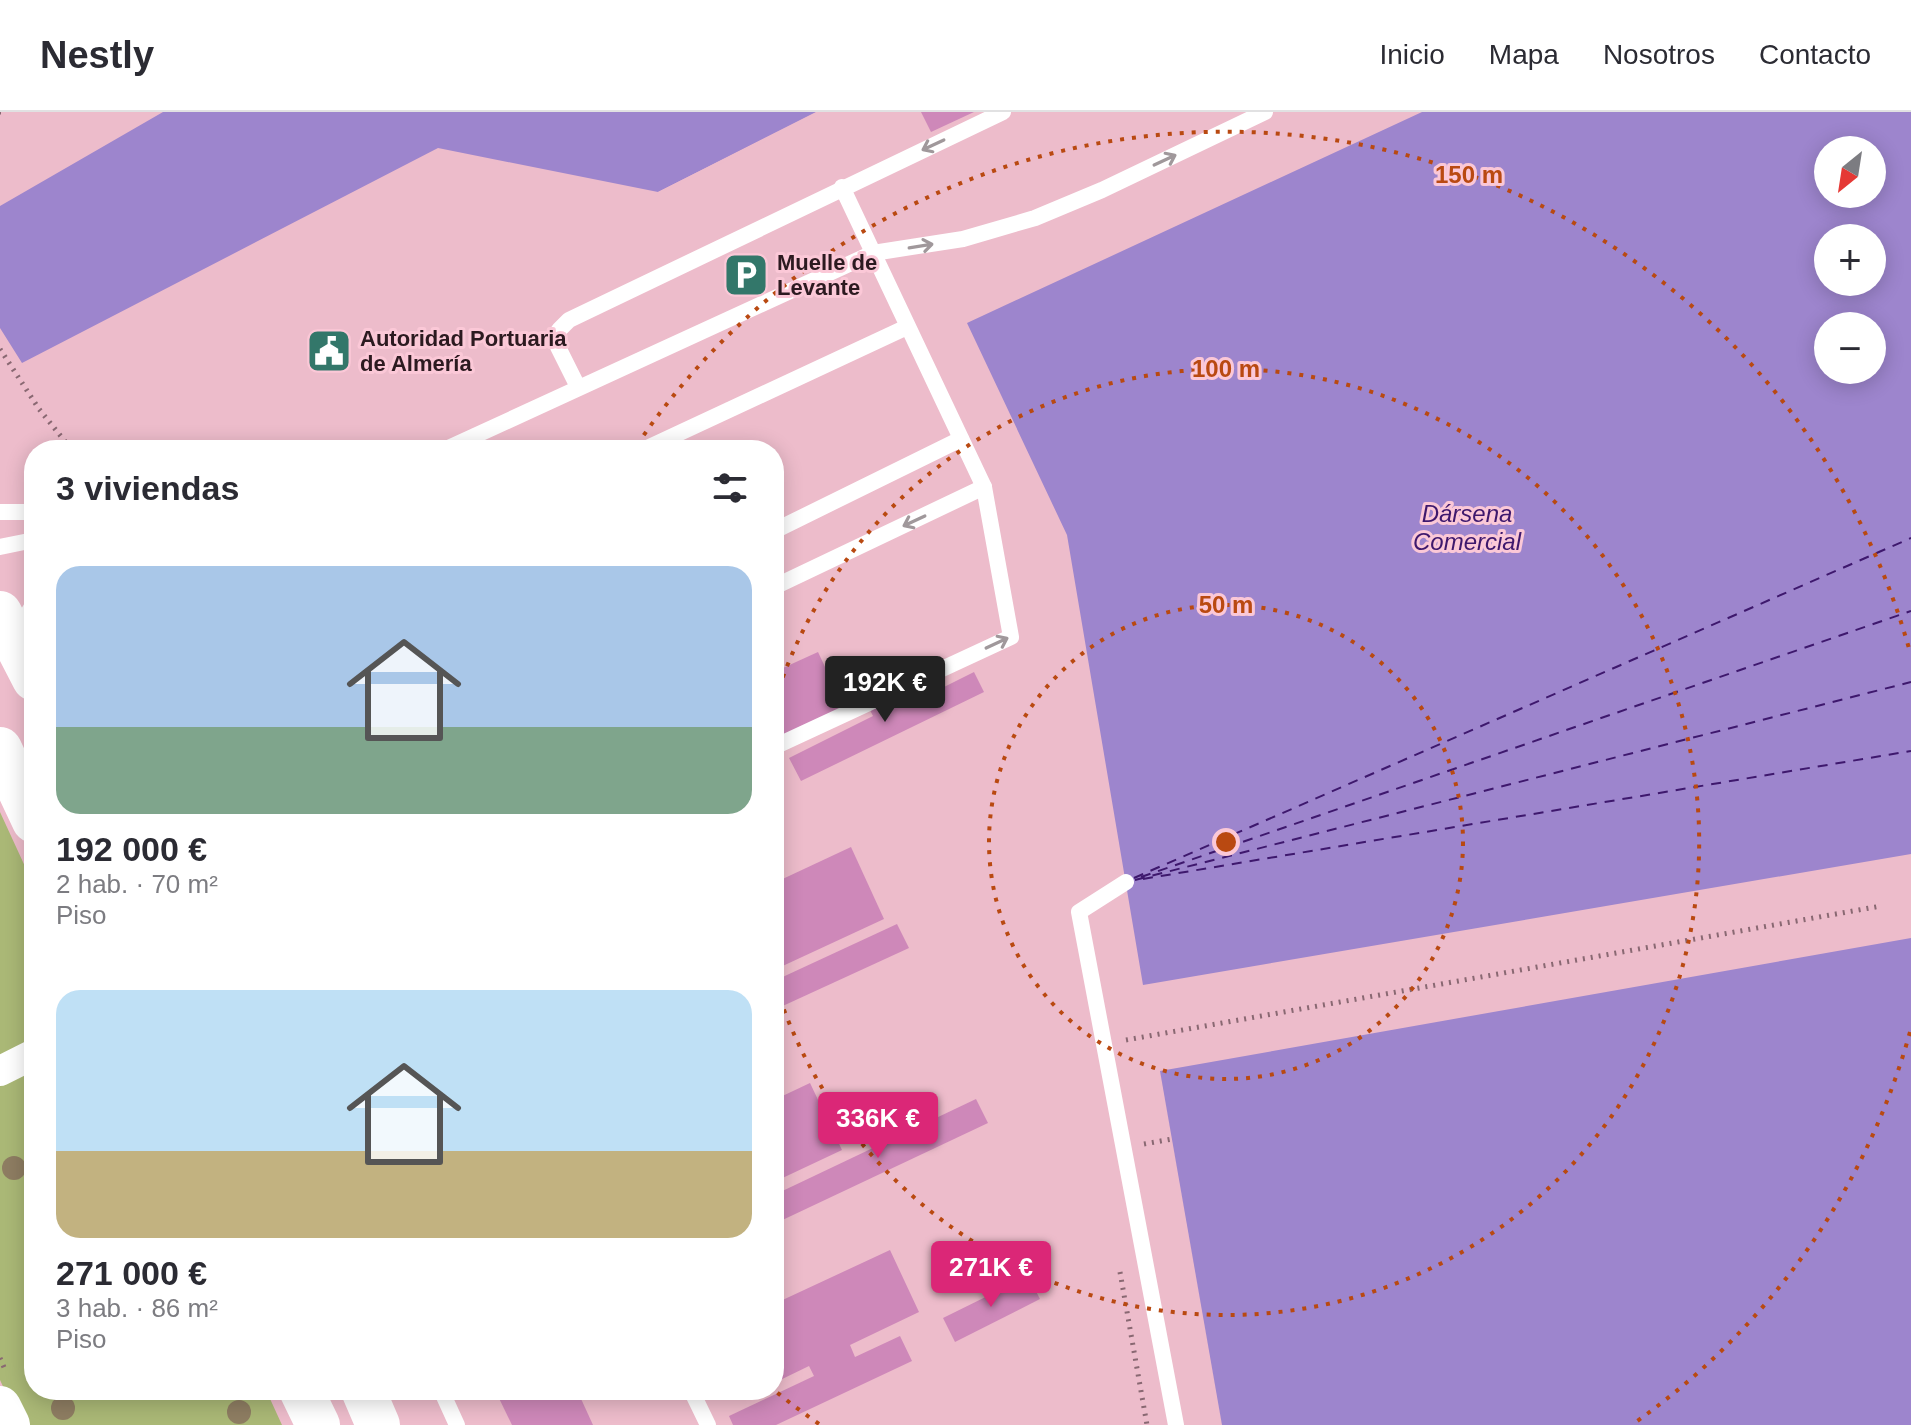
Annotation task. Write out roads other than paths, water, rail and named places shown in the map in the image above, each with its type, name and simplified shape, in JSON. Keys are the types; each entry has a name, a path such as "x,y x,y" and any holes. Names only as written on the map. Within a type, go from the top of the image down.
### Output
{"highway":[{"path":"16,618 24,645"},
{"path":"0,749 24,800"},
{"path":"306,1400 318,1425"},
{"path":"367,1400 378,1425"}],"main road":[{"path":"0,1407 9,1425"}],"street":[{"path":"0,1071 24,1059"}],"lane":[{"path":"578,387 558,347 559,330 569,320 1003,112"},
{"path":"465,440 873,253 963,239 1035,218 1102,190 1265,112"},
{"path":"784,742 1011,637 984,487 842,187"},
{"path":"664,440 907,327"},
{"path":"784,526 961,439"},
{"path":"784,582 984,487"},
{"path":"0,512 24,512"},
{"path":"0,547 24,542"},
{"path":"1126,882 1079,912 1176,1425"},
{"path":"446,1400 457,1425"},
{"path":"696,1400 708,1425"}],"water":[{"path":"163,112 816,112 658,192 438,148 22,363 0,328 0,206"},
{"name":"Dársena Comercial","path":"1422,112 1911,112 1911,854 1143,985 1067,535 967,323"},
{"path":"1911,938 1911,1425 1222,1425 1160,1071"}],"place":[{"name":"Muelle de Levante","path":"746,275"},
{"name":"Autoridad Portuaria de Almería","path":"329,351"}]}
